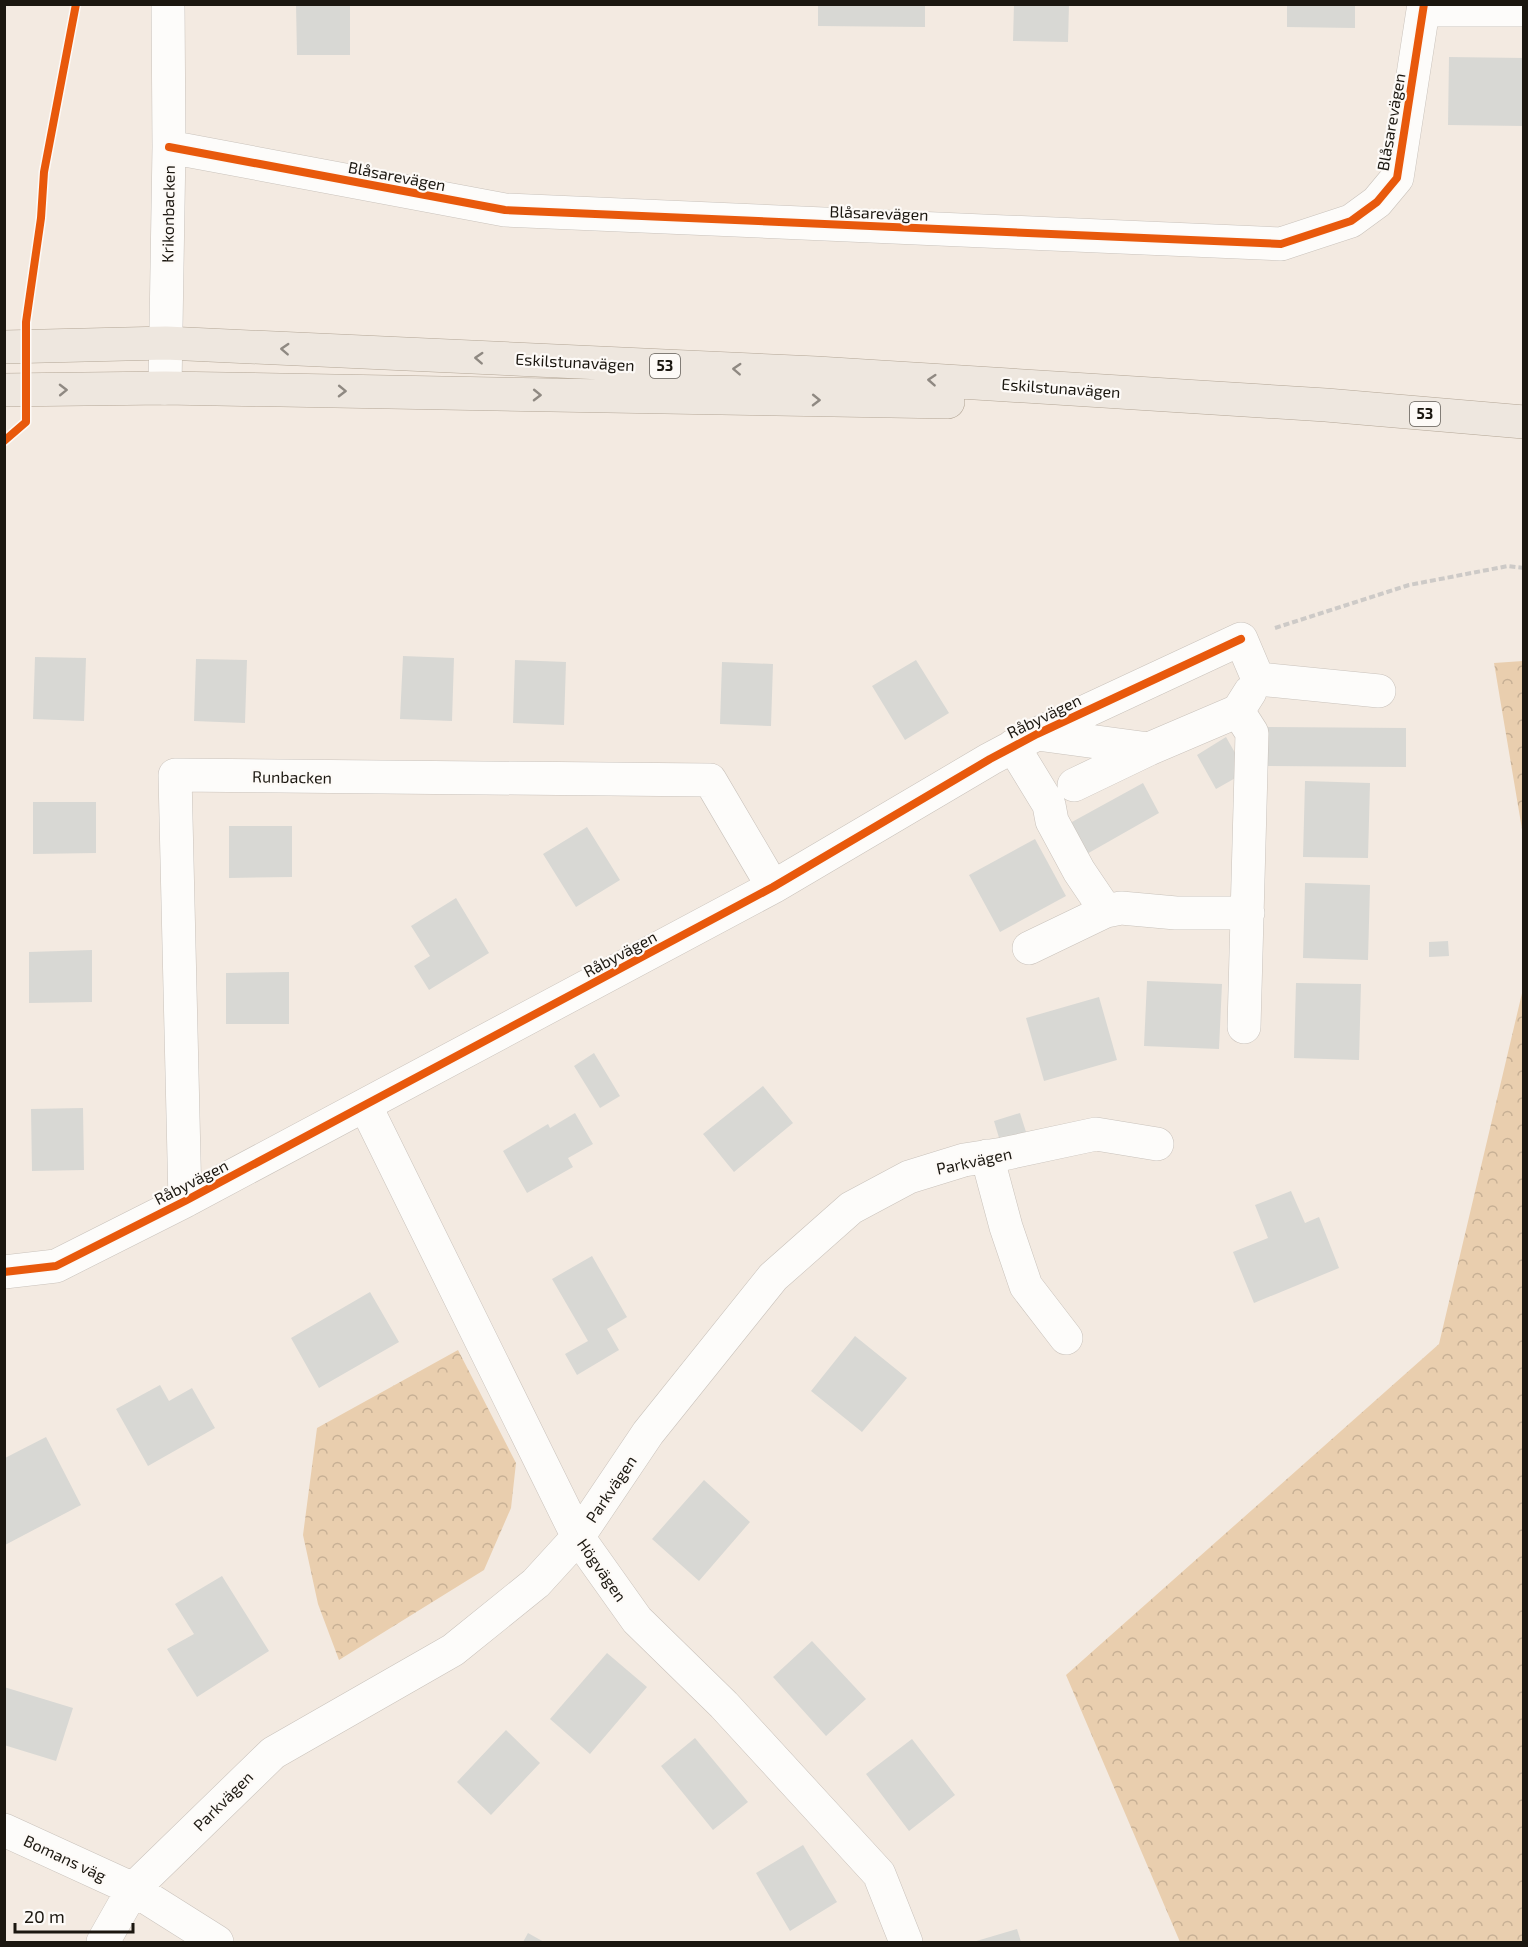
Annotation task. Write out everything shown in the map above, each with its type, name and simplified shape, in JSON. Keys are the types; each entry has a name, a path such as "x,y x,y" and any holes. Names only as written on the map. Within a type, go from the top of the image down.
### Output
{"main road":[{"name":"Eskilstunavägen","path":"4,347 166,343 817,373 1326,405 1524,422"},
{"name":"Eskilstunavägen","path":"4,390 165,388 843,401 1326,405"}],"street":[{"name":"Krikonbacken","path":"165,388 169,147 168,4"},
{"name":"Blåsarevägen","path":"169,147 505,210 1281,243 1350,221 1377,202 1397,178 1424,7 1524,10"},
{"path":"1241,639 1258,679"},
{"name":"Råbyvägen","path":"4,1272 56,1266 185,1201 774,887 1025,740 1241,639"},
{"path":"1258,679 1379,691"},
{"path":"1074,785 1149,749 1238,711 1258,679"},
{"path":"1238,711 1252,733 1244,1027"},
{"path":"1106,911 1079,871 1052,822 1049,805 1025,740 1149,749"},
{"name":"Runbacken","path":"185,1201 175,776 710,780 774,887"},
{"path":"1029,948 1106,911 1121,908 1176,914 1248,913"},
{"name":"Högvägen","path":"365,1105 578,1537 637,1620 724,1705 879,1874 906,1942"},
{"name":"Parkvägen","path":"103,1942 134,1889 273,1753 453,1650 536,1583 578,1537 648,1433 773,1277 851,1208 909,1177 964,1160 1096,1134 1157,1144"},
{"path":"987,1156 1006,1227 1026,1286 1066,1338"},
{"name":"Bomans väg","path":"4,1830 134,1889 217,1942"}],"path":[{"path":"1241,639 1408,585 1508,566 1524,568"}],"green space":[{"path":"1524,661 1523,835 1494,663"},
{"path":"1523,989 1523,1942 1180,1942 1066,1675 1439,1344"},
{"path":"458,1350 516,1463 511,1508 484,1570 339,1660 318,1604 303,1535 317,1428"}],"building":[{"path":"296,4 350,4 350,55 297,55"},
{"path":"818,4 925,4 925,27 818,26"},
{"path":"1014,4 1069,4 1068,42 1013,41"},
{"path":"1287,4 1355,4 1355,28 1287,27"},
{"path":"1449,57 1524,58 1524,126 1448,125"},
{"path":"403,656 454,658 452,721 400,719"},
{"path":"35,657 86,658 84,721 33,719"},
{"path":"196,659 247,660 245,723 194,721"},
{"path":"515,660 566,662 564,725 513,723"},
{"path":"916,660 949,713 905,740 872,686"},
{"path":"722,662 773,664 771,726 720,724"},
{"path":"1268,727 1406,728 1406,767 1268,766"},
{"path":"1226,737 1246,772 1216,789 1197,755"},
{"path":"1305,781 1370,783 1368,858 1303,857"},
{"path":"1143,783 1159,813 1078,859 1061,828"},
{"path":"33,802 96,802 96,853 33,854"},
{"path":"229,826 292,826 292,877 229,878"},
{"path":"587,827 620,880 576,907 543,854"},
{"path":"1035,839 1066,896 1000,932 969,875"},
{"path":"1305,883 1370,885 1368,960 1303,958"},
{"path":"456,898 489,953 429,990 414,966 430,956 411,926"},
{"path":"1448,941 1449,956 1429,957 1429,942"},
{"path":"92,950 92,1002 29,1003 29,952"},
{"path":"289,972 289,1024 226,1024 226,973"},
{"path":"1147,981 1222,984 1219,1049 1144,1046"},
{"path":"1296,983 1361,984 1359,1060 1294,1058"},
{"path":"1099,997 1117,1060 1044,1081 1026,1018"},
{"path":"594,1053 620,1096 600,1108 574,1066"},
{"path":"763,1086 793,1123 734,1172 703,1134"},
{"path":"83,1108 84,1170 32,1171 31,1109"},
{"path":"575,1113 593,1144 568,1158 573,1167 527,1193 503,1151 548,1124 550,1128"},
{"path":"1020,1113 1026,1132 1000,1141 994,1121"},
{"path":"1291,1191 1305,1223 1319,1217 1339,1268 1254,1303 1233,1252 1268,1238 1255,1205"},
{"path":"592,1256 627,1317 607,1329 619,1350 577,1375 565,1354 588,1341 552,1279"},
{"path":"370,1292 399,1342 319,1388 291,1338"},
{"path":"855,1336 907,1378 862,1432 811,1391"},
{"path":"160,1385 169,1401 192,1388 215,1428 148,1466 116,1409"},
{"path":"46,1437 81,1505 5,1545 5,1458"},
{"path":"704,1480 750,1522 699,1581 652,1539"},
{"path":"222,1576 269,1651 197,1697 167,1649 194,1634 175,1604"},
{"path":"812,1641 866,1699 826,1736 773,1677"},
{"path":"607,1653 647,1687 590,1754 550,1719"},
{"path":"4,1687 73,1708 56,1761 4,1745"},
{"path":"506,1730 540,1763 491,1815 457,1782"},
{"path":"695,1738 748,1802 713,1830 661,1766"},
{"path":"912,1739 955,1795 909,1831 866,1774"},
{"path":"803,1845 837,1902 790,1931 756,1873"},
{"path":"1017,1929 1021,1942 973,1942"},
{"path":"528,1933 544,1942 523,1942"}],"cycle path":[{"path":"4,441 26,422 26,322 41,218 44,172 76,4"},
{"path":"169,147 505,210 1281,244 1351,221 1377,202 1397,178 1424,4"},
{"path":"4,1272 56,1266 185,1201 773,887 990,759 1037,734 1241,639"}]}
